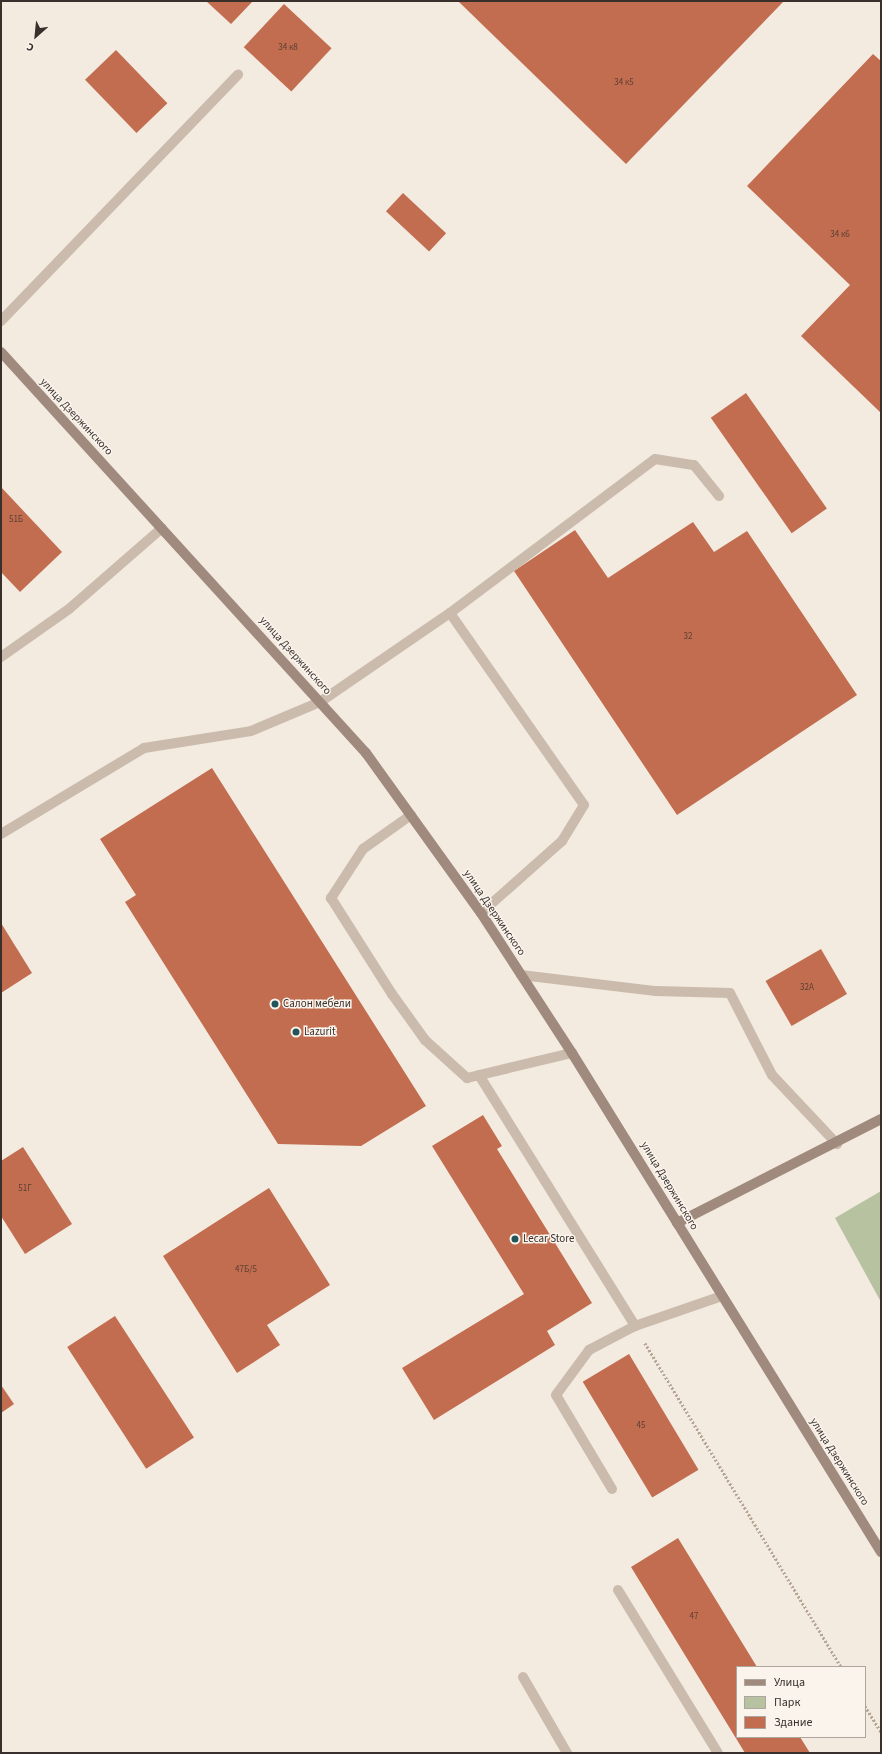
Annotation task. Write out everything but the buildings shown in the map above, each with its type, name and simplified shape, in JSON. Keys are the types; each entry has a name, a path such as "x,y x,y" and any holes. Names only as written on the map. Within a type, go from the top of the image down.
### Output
{"main road":[{"name":"улица Дзержинского","path":"1,352 366,753 481,913 572,1053 881,1552"},
{"path":"677,1223 725,1196 837,1144 881,1118"}],"lane":[{"path":"1,321 238,75"},
{"path":"1,834 144,748 251,731 320,702 450,613 655,459 694,465 719,496"},
{"path":"1,657 69,609 162,528"},
{"path":"450,613 584,805 562,841 481,913"},
{"path":"411,815 364,849 331,898 425,1040 467,1078 572,1053"},
{"path":"521,975 656,991 730,993 772,1075 837,1144"},
{"path":"479,1075 635,1326"},
{"path":"612,1489 556,1395 589,1350 635,1326 722,1296"},
{"path":"618,1590 718,1753"},
{"path":"523,1677 567,1753"}],"path":[{"path":"635,1326 840,1666"},
{"path":"866,1708 881,1732"}],"green space":[{"path":"881,1191 881,1302 835,1218"}],"place":[{"name":"Салон мебели","path":"275,1004"},
{"name":"Lazurit","path":"296,1032"},
{"name":"Lecar Store","path":"515,1239"}]}
